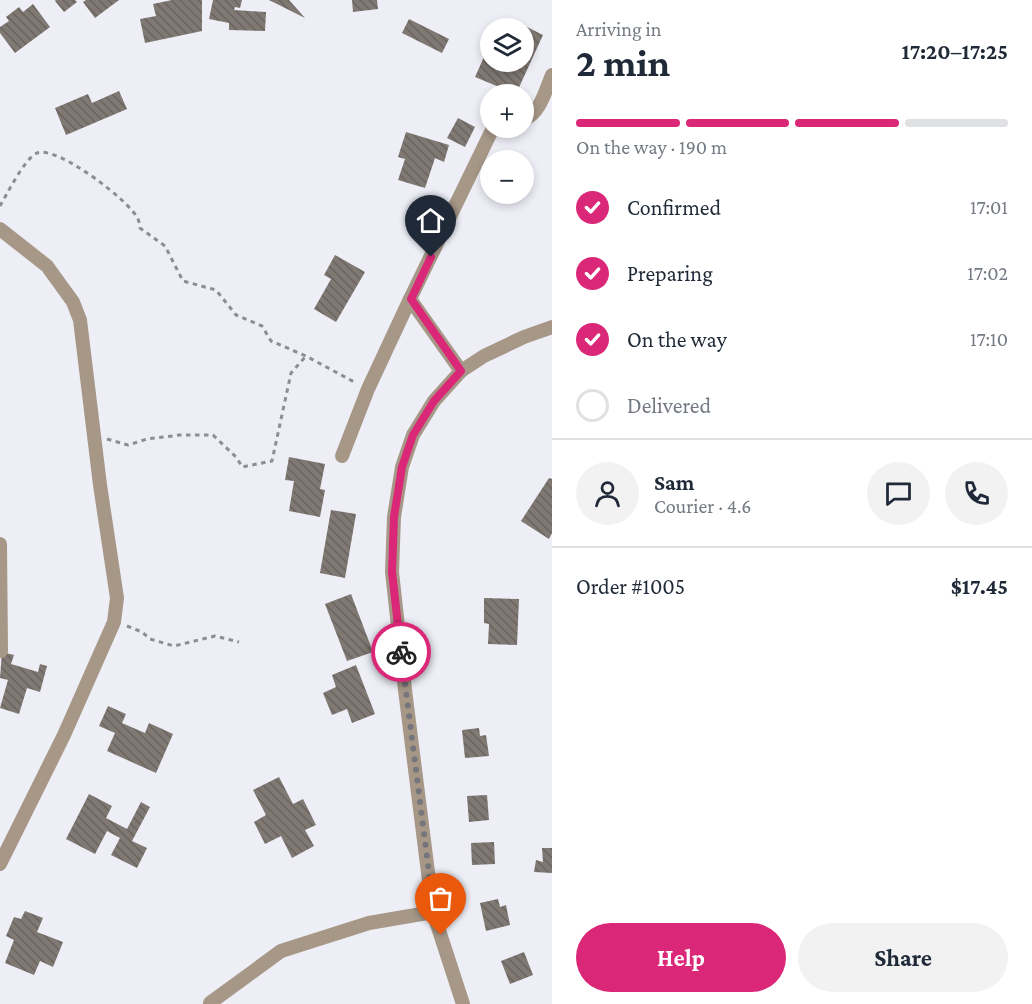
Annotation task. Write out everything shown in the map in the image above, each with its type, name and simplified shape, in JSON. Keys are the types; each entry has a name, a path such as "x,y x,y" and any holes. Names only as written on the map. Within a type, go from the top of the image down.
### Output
{"street":[{"path":"534,113 552,75"},
{"path":"342,456 368,389 488,138"},
{"path":"0,229 47,266 73,302 80,320 100,485 117,598 114,622 64,735 4,847 0,864"},
{"path":"411,299 461,371"},
{"path":"463,1004 434,912 392,572 394,517 402,467 413,435 434,401 461,371 484,356 552,327"},
{"path":"0,544 1,651"},
{"path":"210,1003 281,951 369,923 434,912"}],"path":[{"path":"0,206 29,159 36,153 48,152 62,157 101,181 138,218 140,228 165,246 183,281 216,290 236,315 262,327 271,341 306,356 368,389"},
{"path":"94,436 128,444 180,435 213,435 237,458 242,467 272,461 291,373 306,356"},
{"path":"114,622 142,632 150,639 174,646 215,636 239,642"}],"building":[{"path":"56,0 75,0 77,2 64,12"},
{"path":"86,0 119,0 95,18 83,2"},
{"path":"172,0 202,0 202,31 145,43 140,19 156,16 153,4"},
{"path":"213,0 242,0 240,8 235,7 234,10 266,12 265,31 229,30 229,23 209,19"},
{"path":"269,0 289,0 305,18"},
{"path":"352,0 377,0 378,9 353,12"},
{"path":"33,4 50,27 15,53 0,33 0,27 9,21 6,17 19,7 23,12"},
{"path":"409,19 449,39 442,53 402,33"},
{"path":"534,30 543,35 534,55"},
{"path":"480,66 480,72 526,72 521,84 492,84 475,77"},
{"path":"119,91 127,109 66,135 55,108 88,94 92,103"},
{"path":"458,118 475,127 465,147 447,138"},
{"path":"406,132 449,145 444,162 435,158 425,188 398,180 405,159 398,157"},
{"path":"335,255 365,272 336,322 314,309 331,279 324,275"},
{"path":"289,457 325,464 320,489 325,490 320,517 289,511 294,481 285,480"},
{"path":"549,478 552,479 552,533 549,539 521,521"},
{"path":"331,510 356,514 345,578 320,573"},
{"path":"351,594 373,652 347,661 325,604"},
{"path":"484,598 519,599 517,645 488,644 489,624 484,623"},
{"path":"2,652 14,655 11,664 38,672 40,664 47,666 40,692 27,688 19,714 0,708 8,680 0,678"},
{"path":"356,665 375,714 352,723 347,709 332,715 323,693 336,687 332,675"},
{"path":"108,706 126,714 122,723 145,733 149,723 173,734 156,773 107,751 115,733 99,726"},
{"path":"479,728 480,736 486,735 489,756 465,758 462,730"},
{"path":"279,777 293,804 303,799 316,825 305,830 314,846 292,858 281,836 265,844 254,822 266,815 253,790"},
{"path":"89,794 112,806 106,818 127,829 141,802 150,807 132,841 147,848 137,868 111,855 120,838 107,831 95,854 66,839"},
{"path":"487,795 489,820 469,822 467,796"},
{"path":"494,842 495,864 472,865 471,843"},
{"path":"542,848 552,848 552,873 534,872 536,860 543,862"},
{"path":"498,899 500,907 506,905 510,925 486,931 480,903"},
{"path":"25,911 43,918 37,932 63,942 53,967 40,961 34,975 5,963 14,940 6,936 14,917 21,919"},
{"path":"524,952 533,975 510,984 501,961"}],"way so far":[{"path":"401,652 434,912 441,935"}],"route":[{"path":"401,652 392,572 394,517 402,467 413,435 434,401 461,371 411,299 431,257"}]}
